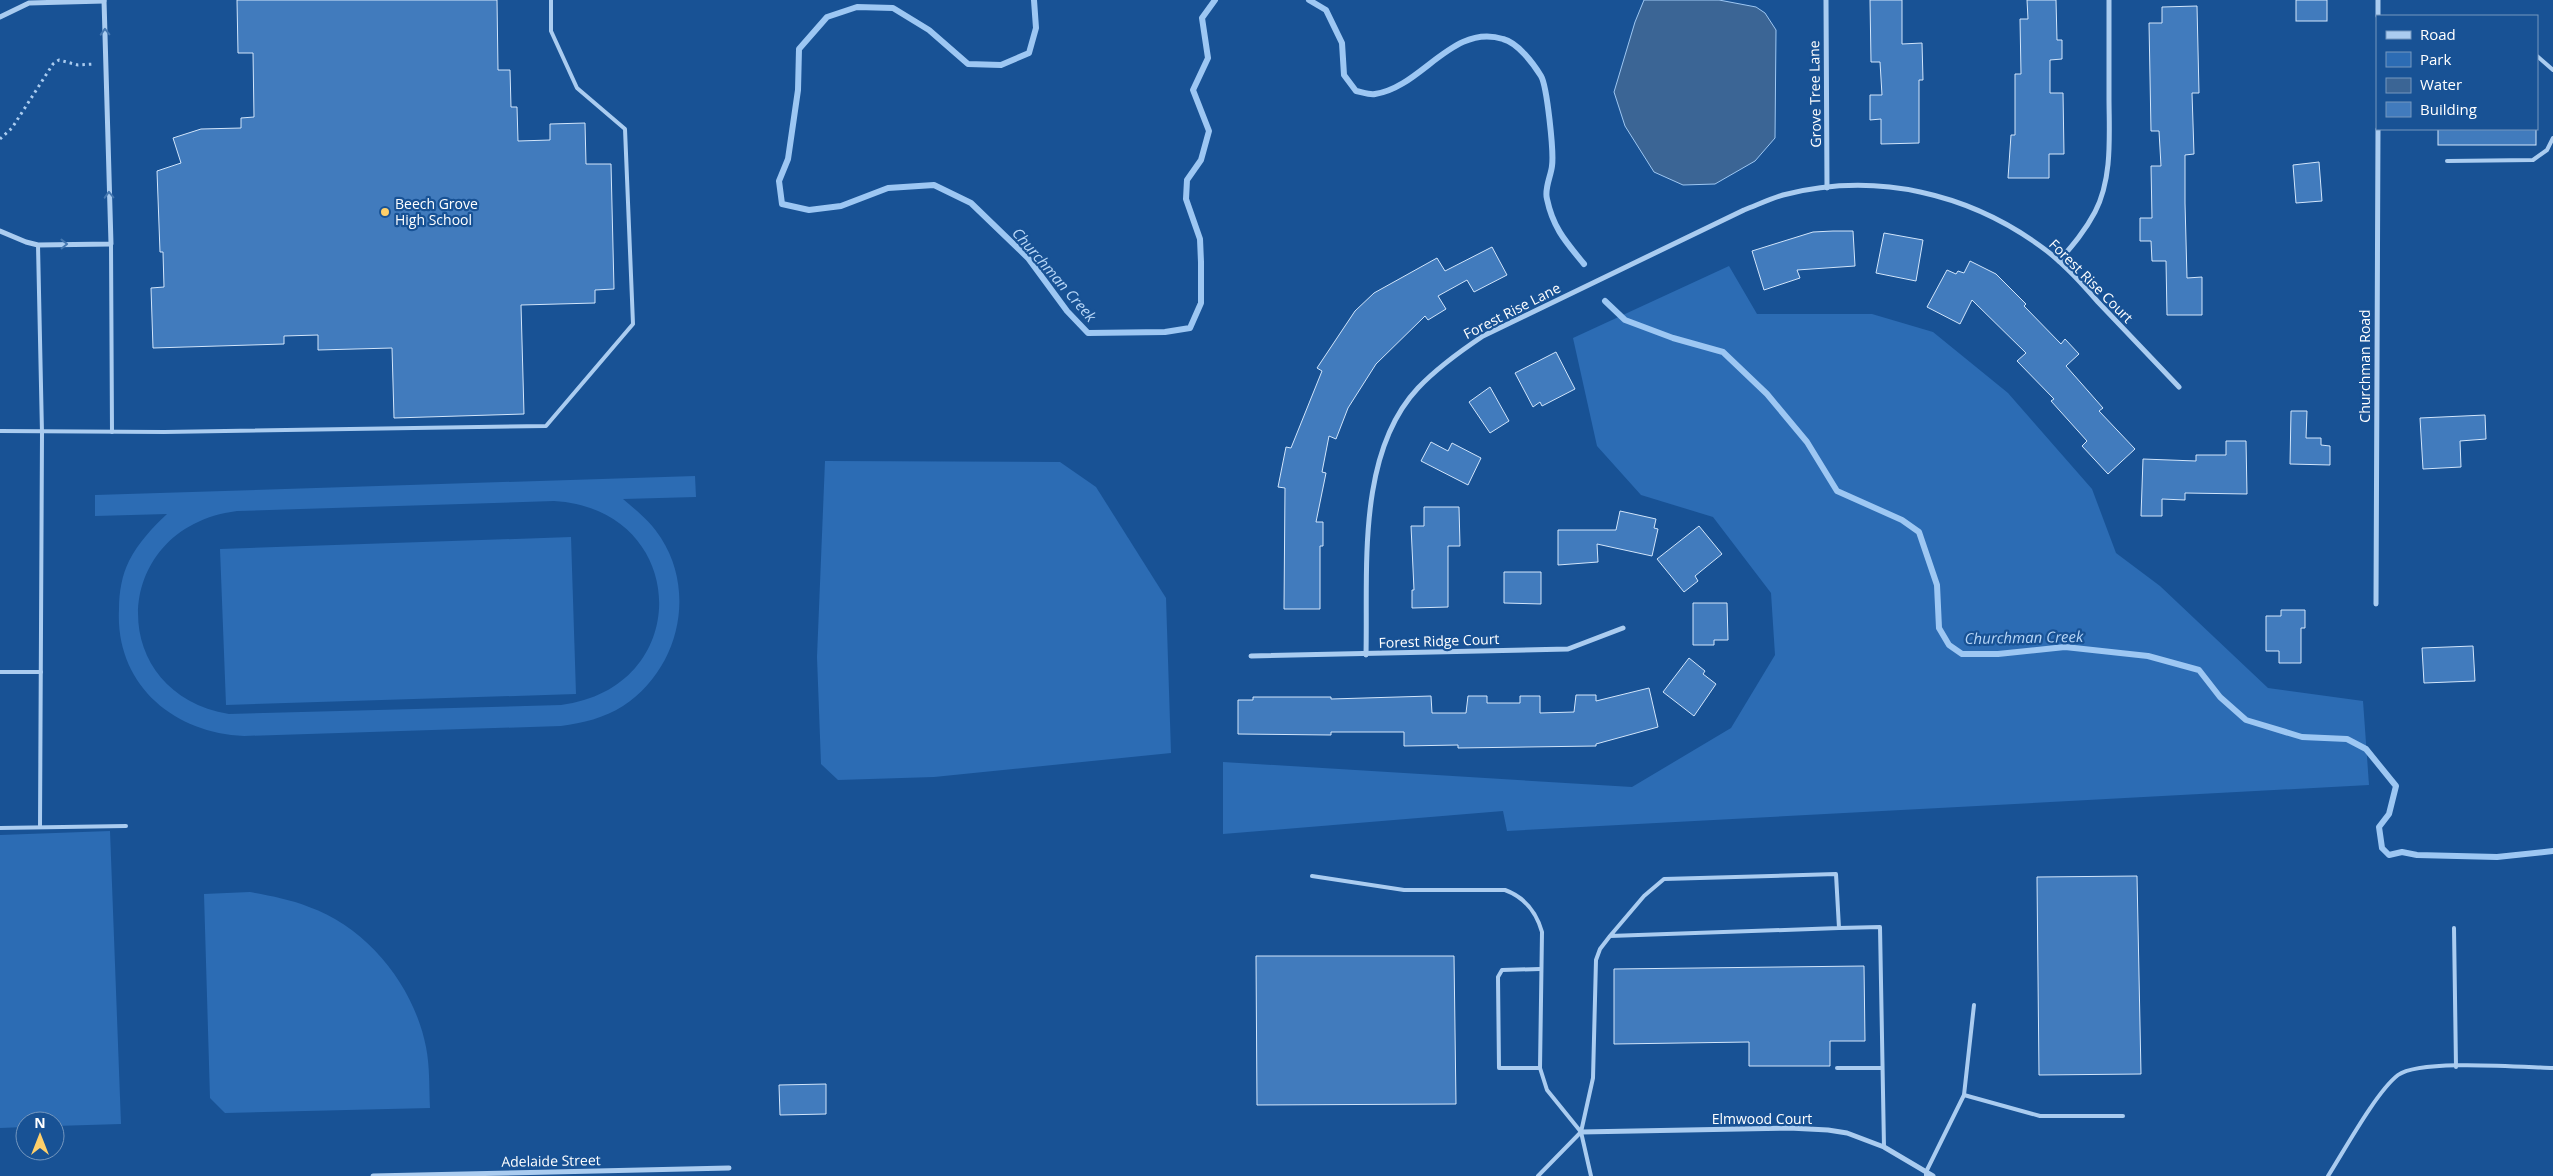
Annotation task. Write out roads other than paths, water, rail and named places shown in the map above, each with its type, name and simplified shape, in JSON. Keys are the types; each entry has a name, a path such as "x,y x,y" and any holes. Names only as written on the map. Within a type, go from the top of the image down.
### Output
{"street":[{"name":"Grove Tree Lane","path":"1826,0 1827,188"},
{"path":"2059,261 2086,228 2098,206 2106,180 2109,142 2109,0"},
{"path":"2378,0 2378,15"},
{"path":"0,17 29,3 104,1 111,244 38,245 0,231"},
{"name":"Churchman Road","path":"2376,604 2378,130"},
{"name":"Forest Rise Court","path":"1827,188 1846,185 1878,186 1936,194 1961,202 2012,227 2059,261 2179,387"},
{"name":"Forest Rise Lane","path":"1366,655 1369,518 1373,481 1383,445 1416,389 1448,359 1483,336 1744,210 1782,196 1827,188"},
{"name":"Forest Ridge Court","path":"1251,656 1366,655 1568,649 1623,628"},
{"name":"Elmwood Court","path":"1581,1132 1808,1128 1847,1134 1884,1147 1926,1174 1933,1176"},
{"name":"Adelaide Street","path":"373,1176 729,1168"}],"lane":[{"path":"0,431 42,433 546,426 632,324 625,129 577,88 551,31 551,0"},
{"path":"2538,57 2553,70"},
{"path":"2447,161 2533,160 2547,150 2553,138"},
{"path":"111,244 112,432"},
{"path":"38,245 42,433 40,827"},
{"path":"0,672 41,672"},
{"path":"0,828 126,826"},
{"path":"1591,1176 1581,1132 1593,1078 1596,960 1600,949 1644,896 1664,879 1836,874 1839,928"},
{"path":"1312,876 1404,890 1505,890 1517,894 1535,914 1542,932 1540,1068 1547,1090 1581,1132"},
{"path":"1610,936 1880,927 1884,1147"},
{"path":"2454,928 2456,1067"},
{"path":"1540,969 1502,970 1498,977 1500,1068 1540,1068"},
{"path":"1926,1174 1964,1095 1974,1006"},
{"path":"2328,1176 2373,1106 2398,1075 2421,1066 2553,1068"},
{"path":"1837,1068 1882,1068"},
{"path":"1964,1095 2040,1116 2123,1116"},
{"path":"1538,1176 1581,1132"}],"water":[{"path":"1644,0 1719,0 1756,7 1765,13 1776,30 1775,138 1755,161 1715,184 1683,185 1654,172 1625,126 1614,92 1635,22"}],"waterway":[{"name":"Churchman Creek","path":"1034,0 1036,28 1029,53 1001,65 968,64 929,30 893,8 857,7 827,17 799,49 798,90 788,159 779,181 782,204 809,210 841,206 888,188 934,185 971,203 1028,258 1067,311 1088,333 1165,332 1190,328 1201,303 1200,239 1186,199 1187,180 1201,160 1209,131 1193,90 1208,58 1202,18 1215,0"},
{"name":"Churchman Creek","path":"1309,0 1326,10 1342,43 1344,75 1356,91 1375,94 1392,89 1408,80 1452,48 1468,40 1485,36 1503,39 1520,49 1541,76 1546,92 1552,147 1552,166 1546,191 1550,209 1561,234 1584,264"},
{"name":"Churchman Creek","path":"1605,301 1625,320 1673,338 1723,352 1767,394 1807,442 1837,491 1902,520 1919,532 1937,585 1939,628 1949,645 1962,654 1998,654 2065,647 2148,656 2199,670 2220,697 2246,720 2302,737 2347,739 2366,749 2396,786 2389,814 2379,827 2382,848 2389,855 2402,852 2417,855 2497,857 2553,851"}],"place":[{"name":"Beech Grove High School","path":"385,212"}]}
